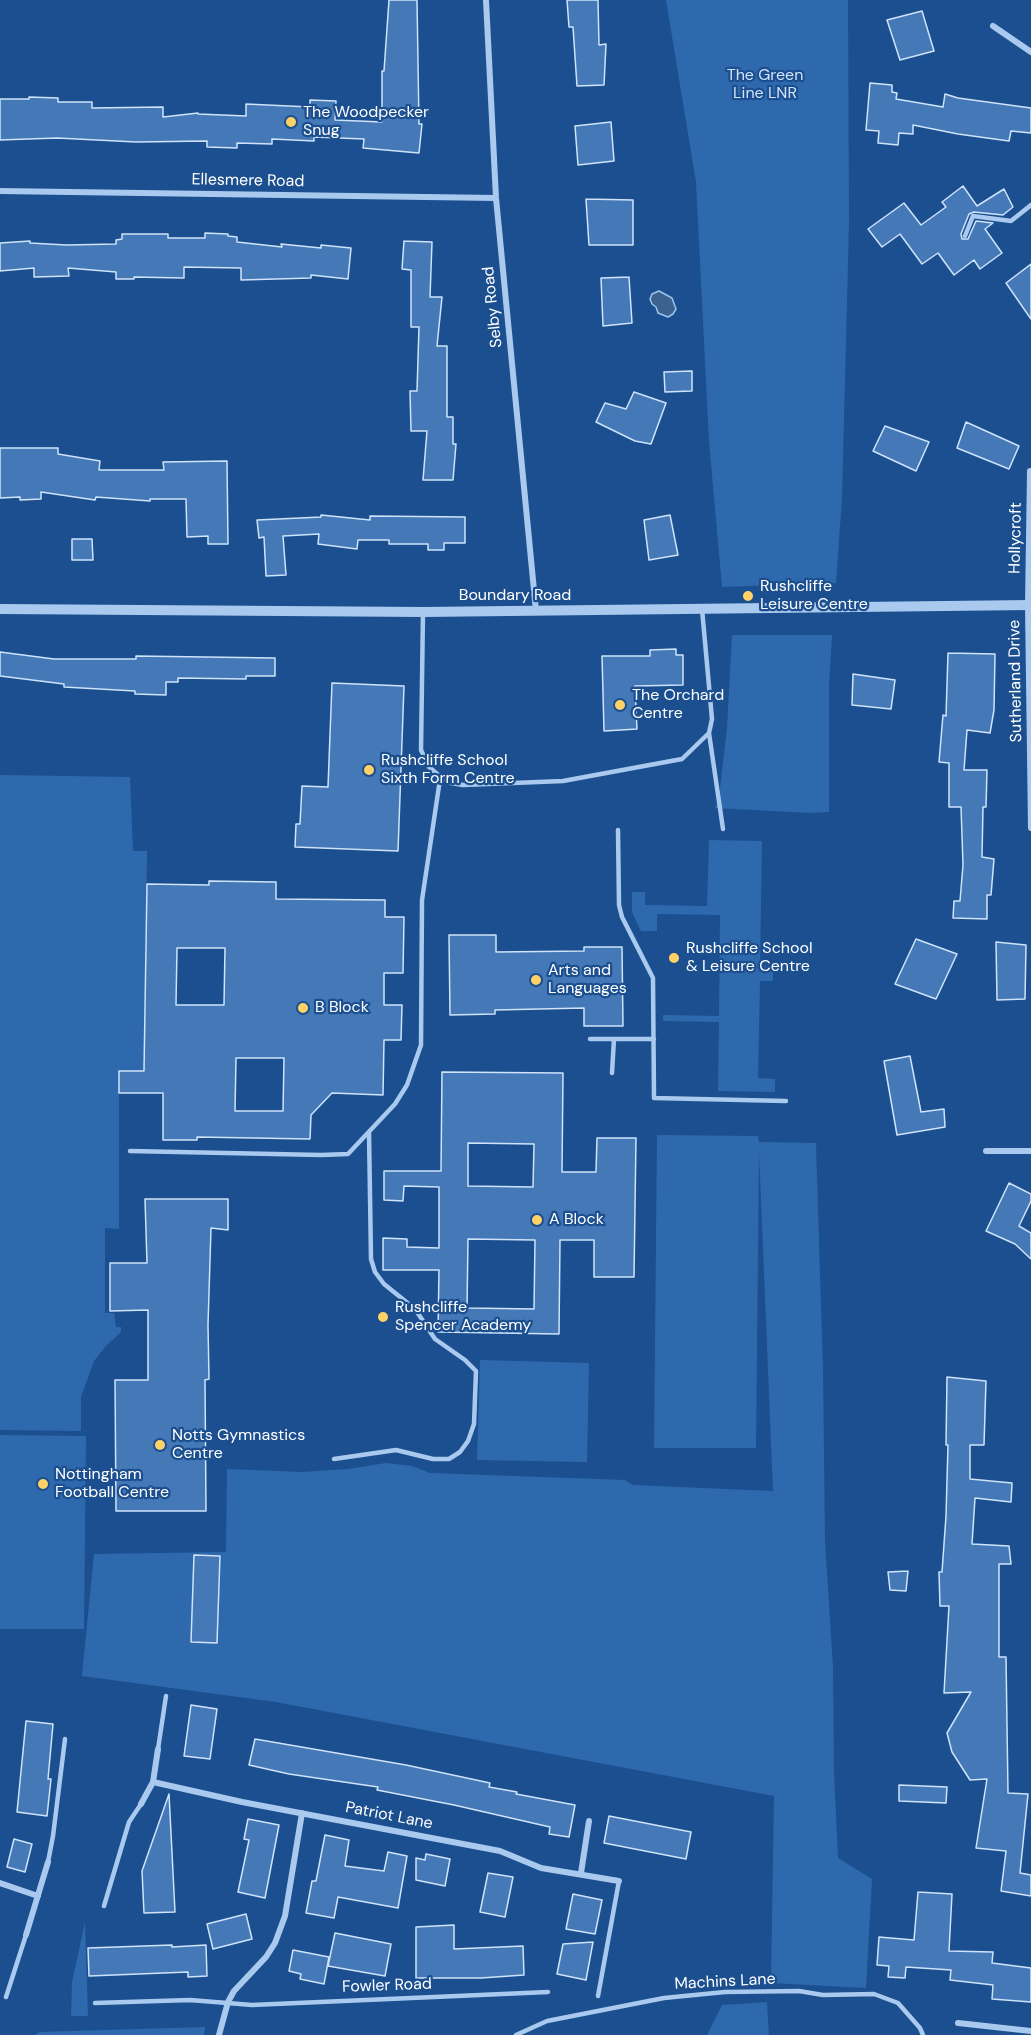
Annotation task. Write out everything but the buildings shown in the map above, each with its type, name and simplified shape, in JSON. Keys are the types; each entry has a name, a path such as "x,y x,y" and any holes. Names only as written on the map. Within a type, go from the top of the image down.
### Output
{"street":[{"name":"Selby Road","path":"486,0 496,198 536,611"},
{"path":"993,26 1031,52"},
{"name":"Ellesmere Road","path":"0,191 496,198"},
{"name":"Hollycroft","path":"1030,471 1030,605"},
{"name":"Boundary Road","path":"0,609 423,612 1030,605"},
{"name":"Sutherland Drive","path":"1030,605 1031,828"},
{"path":"986,1151 1031,1151"},
{"path":"141,1804 153,1782 158,1749"},
{"name":"Patriot Lane","path":"153,1782 500,1851 542,1868 619,1881"},
{"path":"219,2035 228,2002 234,1991 266,1957 275,1943 285,1916 302,1813"},
{"path":"581,1873 590,1821"},
{"path":"26,1935 48,1862"},
{"path":"0,1884 38,1896"},
{"path":"958,2022 1031,2031"}],"lane":[{"path":"965,236 973,216 1011,221 1031,205"},
{"path":"702,609 712,719 709,733 723,829"},
{"path":"423,612 421,750 429,767 451,783 463,785 563,781 615,773 682,759 709,733"},
{"path":"130,1151 348,1154 395,1104 407,1085 421,1045 422,900 442,778"},
{"path":"618,830 622,917 653,978 654,1098 786,1101"},
{"path":"612,1073 614,1038"},
{"path":"590,1039 654,1039"},
{"path":"334,1459 396,1450 433,1459 449,1459 460,1452 468,1441 474,1424 476,1371 465,1360 435,1339 416,1309 384,1284 375,1272 371,1259 369,1132"},
{"path":"158,1749 166,1696"},
{"path":"48,1862 65,1739"},
{"path":"104,1906 129,1822 141,1804"},
{"path":"598,1996 619,1881"},
{"path":"6,1997 26,1935"},
{"name":"Machins Lane","path":"516,2035 547,2021 664,1998 726,1992 799,1990 823,1995 874,1994 898,2003 920,2028 923,2035"},
{"name":"Fowler Road","path":"95,2003 190,2000 252,2005 548,1992"}],"green space":[{"name":"The Green Line LNR","path":"666,0 848,0 849,222 842,498 836,583 722,587 709,441 696,182"},
{"path":"732,635 832,635 829,686 829,812 715,808 719,797 727,728"},
{"path":"0,775 130,777 133,851 147,851 144,1071 119,1071 119,1229 105,1228 105,1313 114,1313 116,1327 121,1327 121,1332 94,1361 81,1397 81,1431 0,1430"},
{"path":"709,840 762,841 760,966 773,967 773,981 760,981 758,1078 775,1079 775,1092 718,1091 719,1022 663,1021 663,1015 719,1016 720,915 657,914 657,931 641,931 632,912 632,892 645,892 645,905 707,906"},
{"path":"657,1135 758,1136 759,1142 816,1143 823,1371 825,1542 833,1667 838,1858 872,1879 866,1988 771,1983 774,1796 276,1702 82,1676 94,1554 226,1552 227,1469 302,1472 348,1469 386,1463 412,1466 430,1473 625,1480 633,1485 773,1491 759,1152 756,1448 654,1448"},
{"path":"480,1360 589,1363 587,1462 477,1460"},
{"path":"0,1435 86,1436 84,1629 0,1629"},
{"path":"85,1922 88,2016 71,2016 72,1982"},
{"path":"767,2002 769,2035 707,2035 722,2005"},
{"path":"205,2027 204,2035 34,2035 40,2032"}],"shaded area":[{"path":"659,291 672,298 676,309 668,317 658,313 650,299 652,294"}],"place":[{"name":"The Woodpecker Snug","path":"291,122"},
{"name":"Rushcliffe Leisure Centre","path":"748,596"},
{"name":"The Orchard Centre","path":"620,705"},
{"name":"Rushcliffe School Sixth Form Centre","path":"369,770"},
{"name":"Rushcliffe School & Leisure Centre","path":"674,958"},
{"name":"Arts and Languages","path":"536,980"},
{"name":"B Block","path":"303,1008"},
{"name":"A Block","path":"537,1220"},
{"name":"Rushcliffe Spencer Academy","path":"383,1317"},
{"name":"Notts Gymnastics Centre","path":"160,1445"},
{"name":"Nottingham Football Centre","path":"43,1484"}]}
